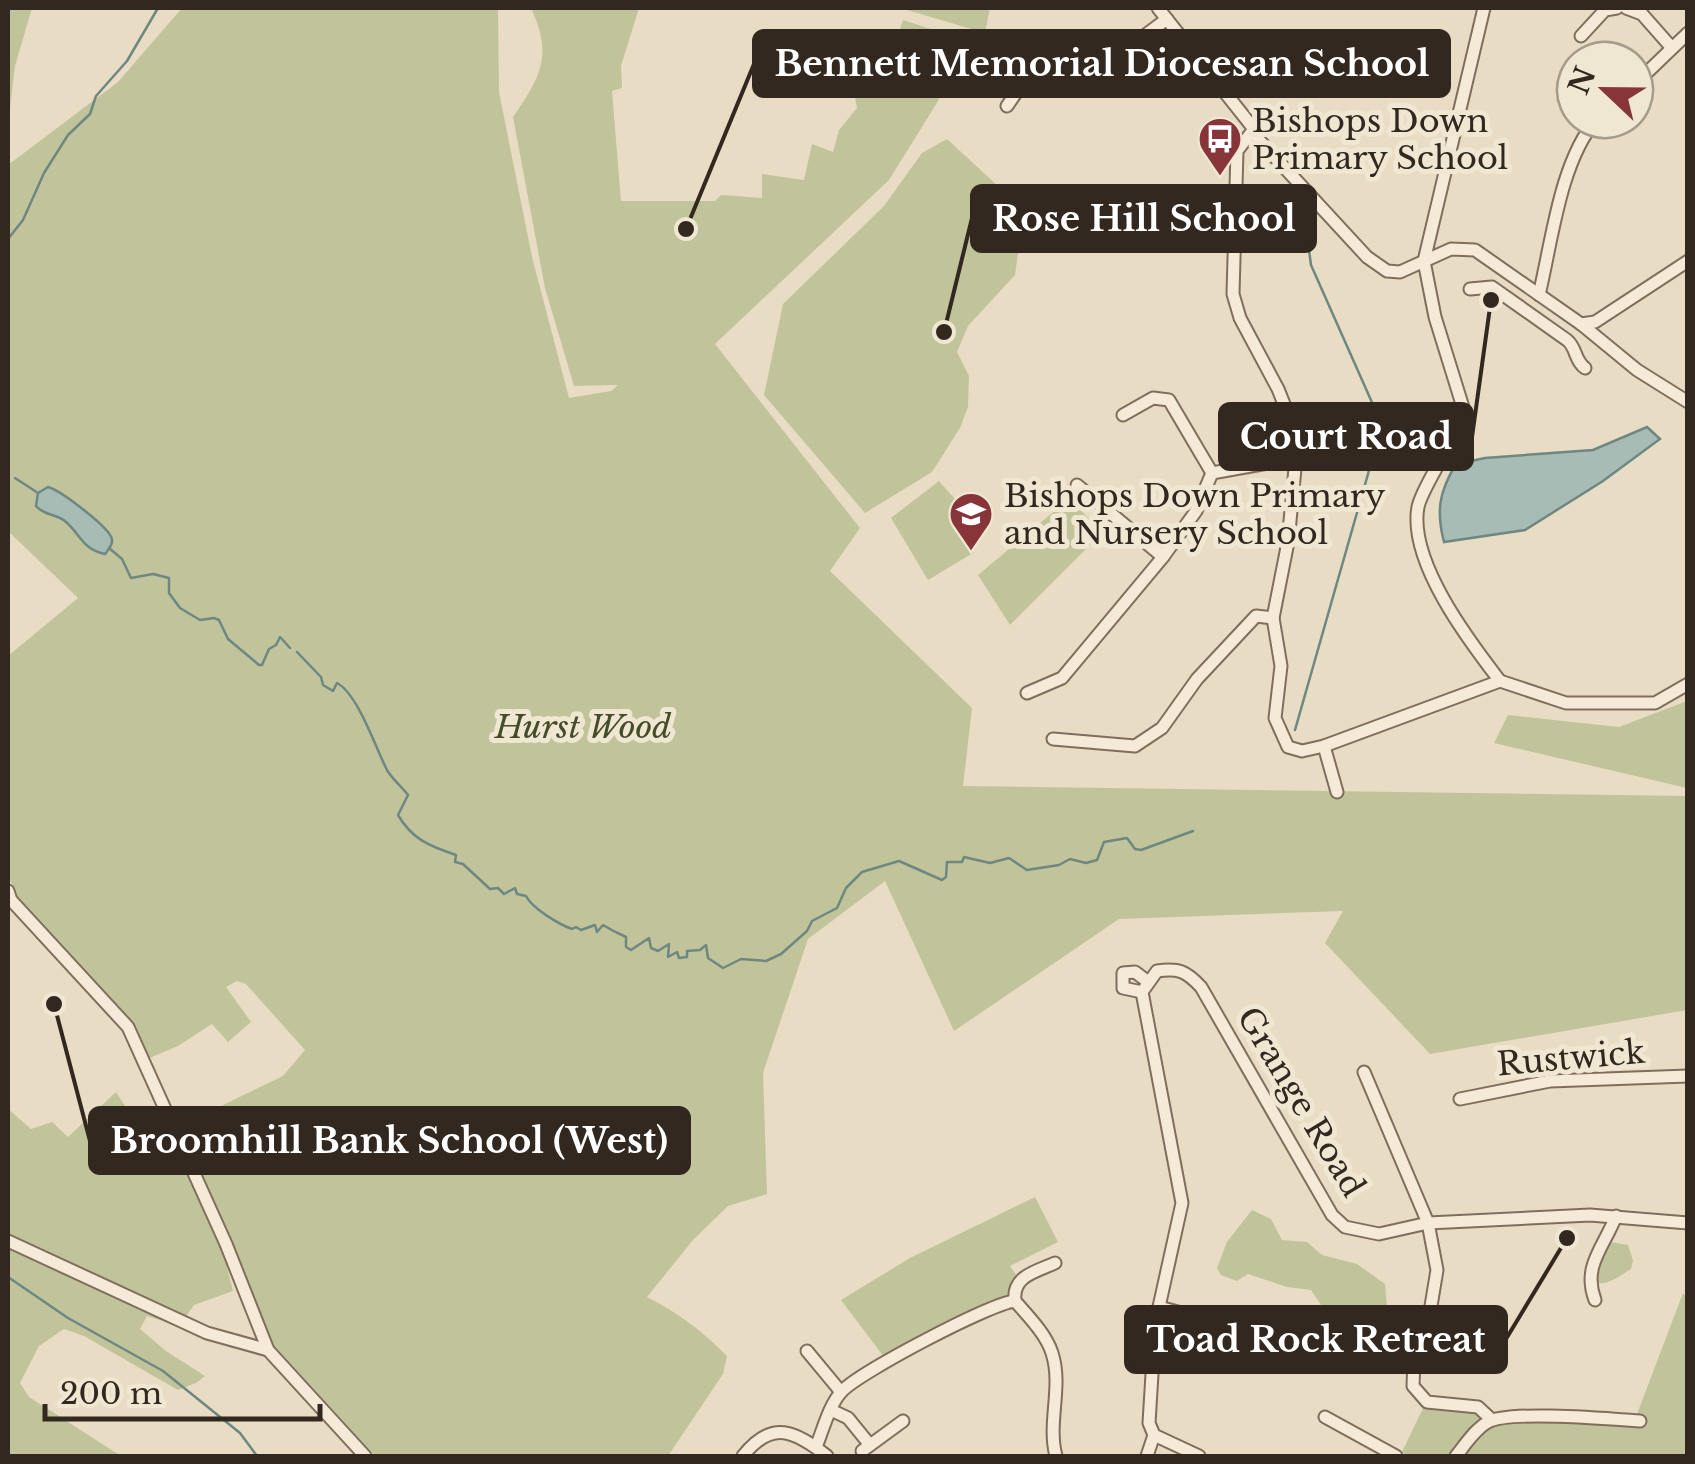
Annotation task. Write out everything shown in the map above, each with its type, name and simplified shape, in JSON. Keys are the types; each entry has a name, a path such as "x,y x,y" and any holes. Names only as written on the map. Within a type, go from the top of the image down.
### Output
{"street":[{"path":"1158,8 1254,128 1259,140 1367,257 1393,272 1407,270 1452,249 1467,248 1485,254 1636,370 1688,402"},
{"path":"1484,8 1424,261 1435,317 1466,417 1418,507 1422,549 1459,627 1500,681 1566,703 1655,703 1688,684"},
{"path":"1582,36 1605,10 1617,8"},
{"path":"1626,8 1642,14 1672,48"},
{"path":"1007,106 1046,49 1057,45 1094,65 1106,66 1166,19"},
{"path":"1655,65 1688,34"},
{"path":"1254,128 1237,150 1233,294 1240,318 1292,424 1296,458 1288,542 1273,618 1280,666 1275,718 1288,747 1302,751 1500,681"},
{"path":"1539,295 1571,162 1580,140"},
{"path":"1581,324 1595,322 1688,261"},
{"path":"1470,289 1492,287 1572,344 1577,360 1585,368"},
{"path":"1548,326 1558,308"},
{"path":"1124,415 1153,398 1170,400 1212,473"},
{"path":"1212,473 1296,458"},
{"path":"1026,693 1062,678 1196,511 1212,473"},
{"path":"1077,486 1163,556"},
{"path":"1052,739 1134,746 1162,728 1197,679 1256,616 1273,618"},
{"path":"1324,746 1337,792"},
{"path":"8,891 128,1027 226,1244 268,1350 365,1456"},
{"name":"Grange Road","path":"1154,1435 1149,1423 1156,1325 1182,1203 1144,986 1157,971 1176,968 1188,973 1201,988 1332,1215 1346,1227 1379,1234 1434,1223"},
{"path":"1364,1072 1434,1223 1437,1270 1430,1318 1414,1357 1413,1386 1427,1402 1478,1408 1491,1420"},
{"name":"Rustwick","path":"1460,1098 1550,1081 1688,1076"},
{"path":"1434,1223 1616,1216 1688,1223"},
{"path":"1595,1300 1589,1281 1590,1265 1616,1216"},
{"path":"8,1241 208,1333 268,1350"},
{"path":"1055,1262 1021,1279 1014,1291 1015,1301 1052,1352 1056,1383 1051,1428 1056,1456"},
{"path":"816,1447 841,1392 910,1350 1015,1301"},
{"path":"1159,1307 1260,1334"},
{"path":"807,1350 841,1392"},
{"path":"832,1410 848,1418 866,1448 903,1421"},
{"path":"1456,1456 1474,1433 1491,1420 1566,1416 1640,1421"},
{"path":"1325,1417 1396,1456"},
{"path":"743,1456 768,1434 784,1432 827,1456"},
{"path":"1147,1456 1154,1435 1199,1456"}],"green space":[{"path":"8,8 32,8 15,66 8,125"},
{"name":"Hurst Wood","path":"182,8 498,8 499,92 532,257 569,398 611,391 618,385 574,386 545,288 513,117 531,90 541,65 541,39 531,8 639,8 621,66 622,88 612,91 621,201 715,201 721,195 762,198 762,174 804,180 812,144 833,152 839,130 857,108 850,69 885,78 903,20 974,43 889,180 715,344 860,528 830,571 972,708 963,786 1687,796 1687,1010 1430,1054 1325,943 1343,911 1119,919 954,1031 885,881 808,939 763,1073 767,1194 728,1206 693,1240 647,1297 690,1323 727,1356 723,1374 668,1456 375,1456 269,1340 230,1238 178,1127 283,1076 305,1050 246,984 237,981 226,987 251,1022 228,1042 212,1024 178,1046 147,1059 129,1023 20,901 8,876 8,656 78,598 8,531 8,165 118,82"},
{"path":"900,8 990,8 985,33"},
{"path":"947,139 1024,210 1015,275 968,326 957,352 969,376 968,407 960,428 932,472 865,513 764,395 783,304 884,206 922,153"},
{"path":"939,481 981,529 972,537 973,553 928,580 891,518"},
{"path":"1069,499 1103,532 1010,625 978,575"},
{"path":"1687,701 1687,788 1494,743 1508,715 1619,727"},
{"path":"116,1092 144,1135 166,1123 221,1243 233,1291 194,1305 179,1326 147,1316 140,1329 205,1376 178,1390 84,1336 64,1329 39,1346 20,1383 29,1397 121,1456 8,1456 8,1109 31,1129 52,1122 68,1137"},
{"path":"1035,1197 1058,1242 1010,1266 1017,1276 1010,1286 1010,1295 884,1357 841,1300 910,1258"},
{"path":"1252,1210 1271,1219 1282,1240 1307,1242 1322,1255 1357,1264 1385,1284 1387,1307 1379,1328 1341,1335 1311,1290 1248,1274 1237,1281 1221,1275 1217,1268 1227,1242"},
{"path":"1605,1241 1628,1245 1631,1269 1613,1280 1594,1282"},
{"path":"1683,1293 1687,1298 1687,1456 1408,1456 1402,1452 1424,1406 1634,1422"}],"water":[{"path":"1647,427 1660,439 1525,530 1444,542 1441,502 1456,464 1485,458 1593,450"},
{"path":"48,487 74,502 110,535 112,542 105,554 87,545 62,519 36,506 38,493"}],"waterway":[{"path":"8,239 23,220 44,173 68,135 90,114 96,96 127,61 158,8"},
{"path":"1295,730 1382,425 1311,265 1305,220"},
{"path":"15,478 38,493"},
{"path":"109,548 122,559 131,578 153,574 169,578 169,593 180,608 200,620 219,620 228,639 259,665 280,637 290,648"},
{"path":"297,652 321,677 323,685 333,691 337,683 352,698 387,770 408,795 398,815 415,836 456,855 455,862 463,864 490,889 498,888 504,894 515,888 517,894 526,896 546,915 572,929 595,925 597,932 603,925 626,937 626,947 631,950 649,938 651,948 658,951 669,944 668,957 677,952 679,958 687,957 687,951 706,945 708,958 723,968 741,959 766,961 781,954 807,931 812,921 837,908 846,888 862,872 899,861 942,880 946,877 947,862 962,862 964,857 990,863 1009,858 1027,870 1059,865 1070,859 1086,863 1097,860 1104,842 1127,838 1135,849 1141,850 1193,831"},
{"path":"8,1277 68,1318 163,1371 240,1433 257,1456"}],"place":[{"name":"Bishops Down Primary School","path":"1220,177"},
{"name":"Bennett Memorial Diocesan School","path":"686,229"},
{"name":"Court Road","path":"1491,300"},
{"name":"Rose Hill School","path":"944,332"},
{"name":"Bishops Down Primary and Nursery School","path":"971,552"},
{"name":"Broomhill Bank School (West)","path":"54,1004"},
{"name":"Toad Rock Retreat","path":"1567,1238"}]}
